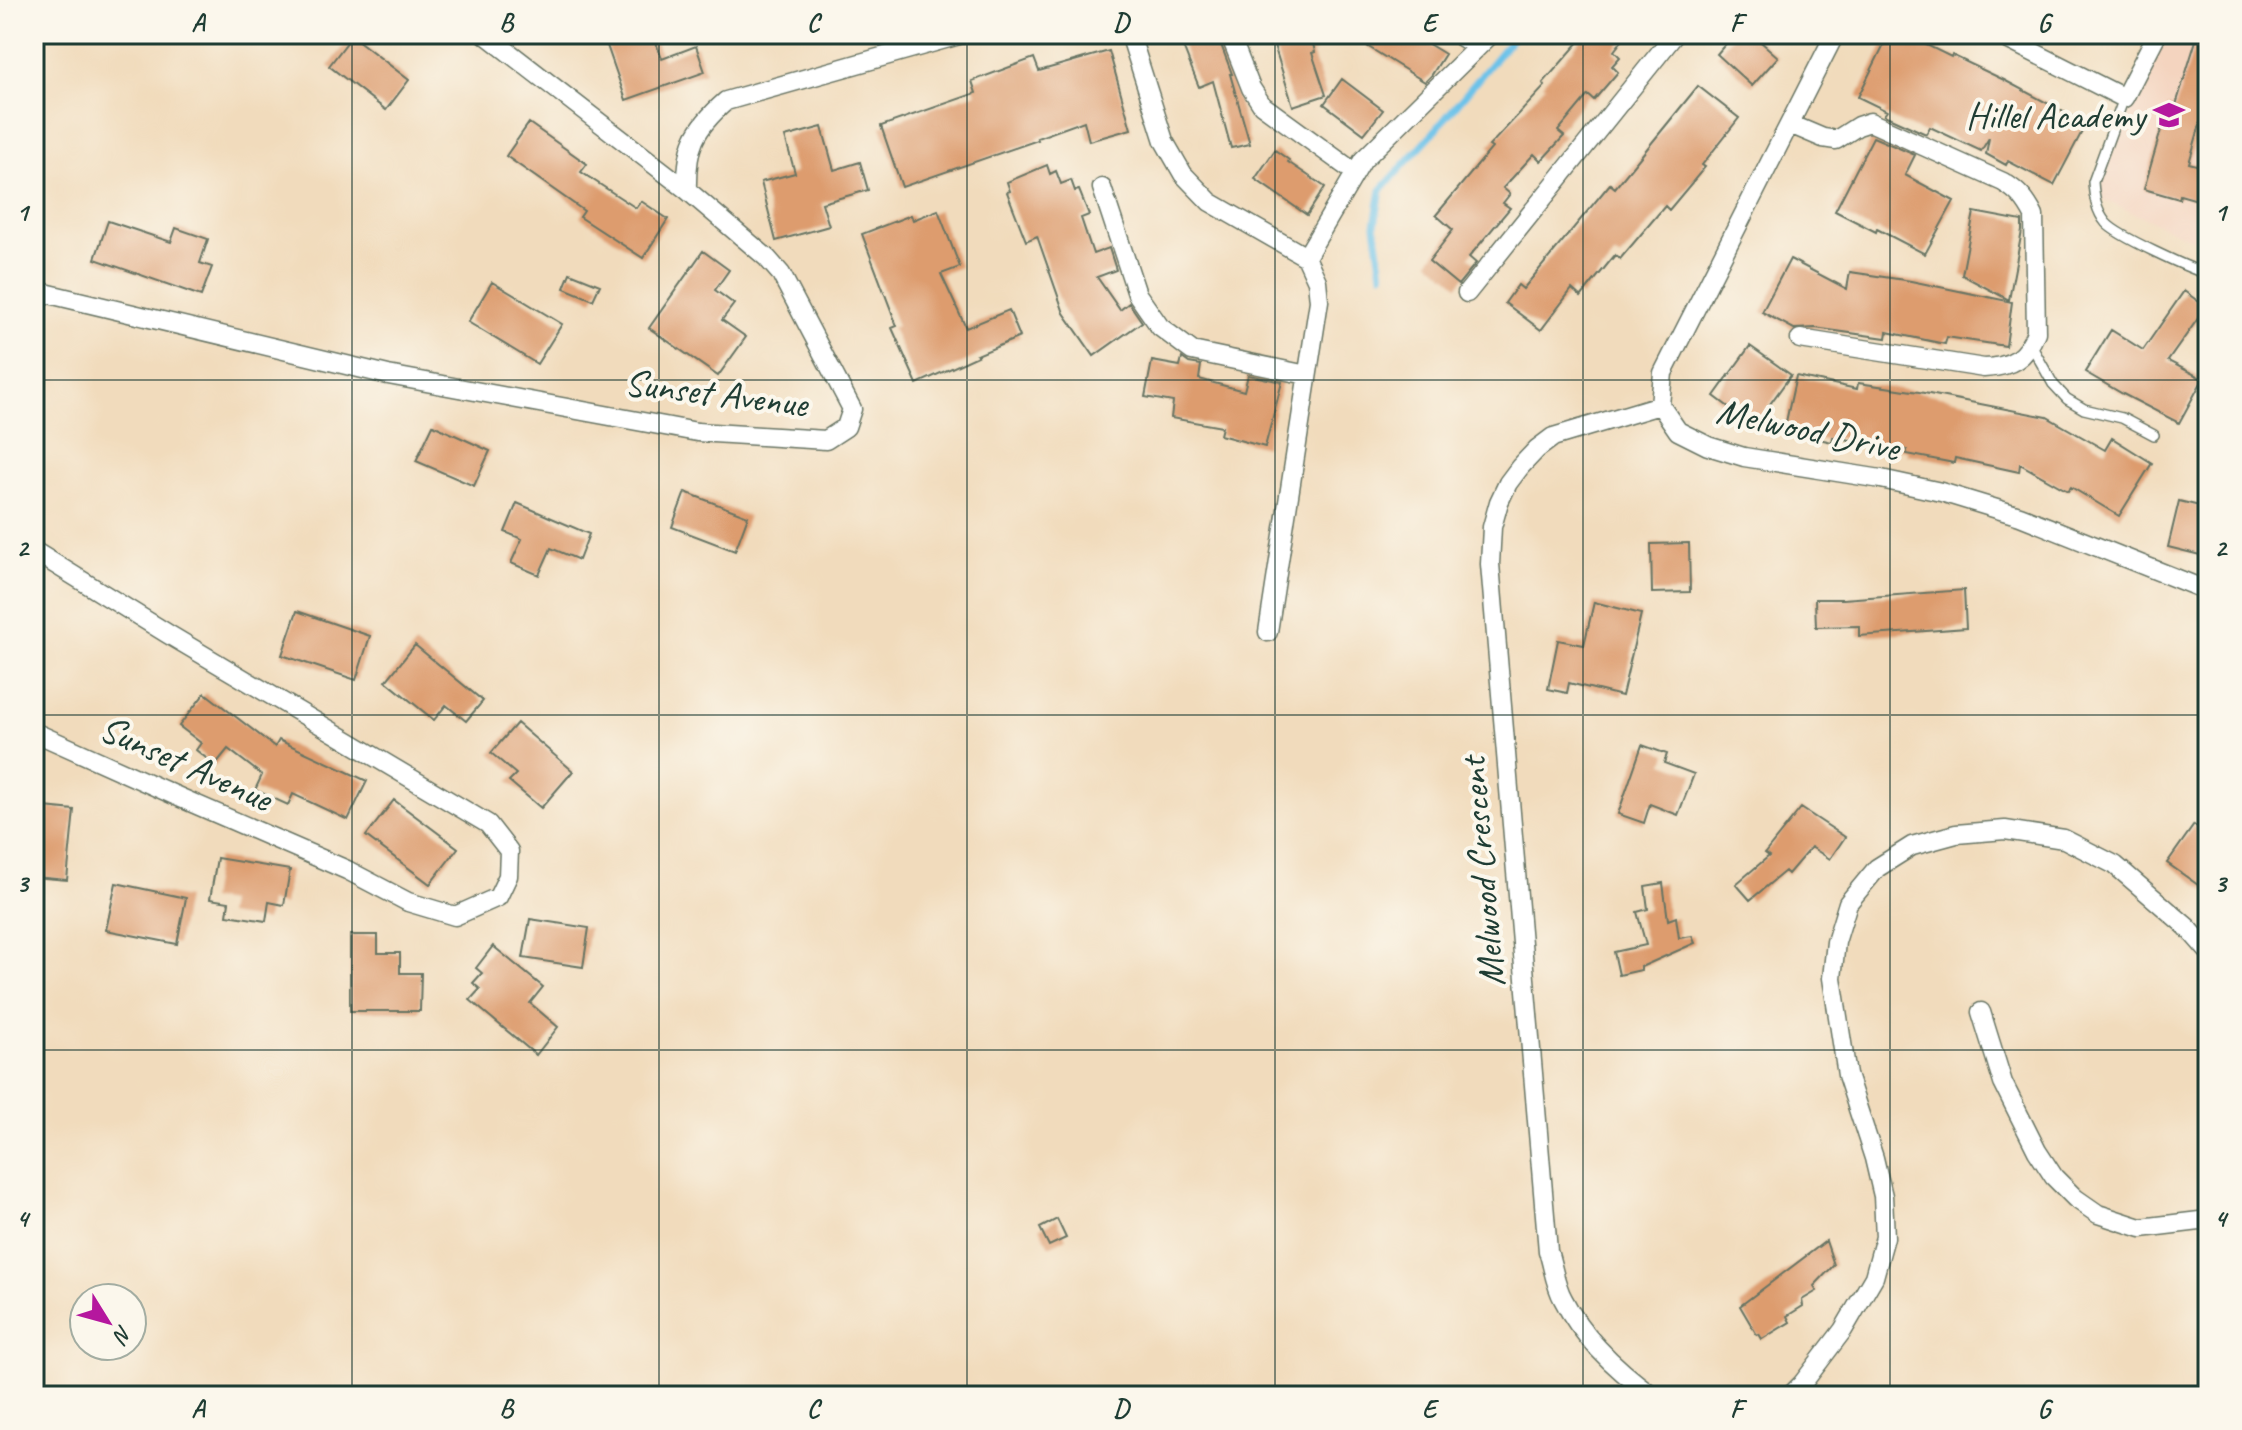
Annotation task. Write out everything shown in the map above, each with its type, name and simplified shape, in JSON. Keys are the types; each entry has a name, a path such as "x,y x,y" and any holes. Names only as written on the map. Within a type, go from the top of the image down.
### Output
{"street":[{"name":"Sunset Avenue","path":"34,292 388,375 697,432 826,440 846,427 852,409 781,274 767,258 687,190 485,34"},
{"path":"687,190 686,161 697,132 726,101 963,34"},
{"path":"1130,34 1164,141 1183,174 1210,202 1306,257 1317,281 1319,301 1268,632"},
{"path":"1457,34 1484,40"},
{"path":"1467,293 1675,34"},
{"path":"1660,405 1663,373 1835,34"},
{"path":"1997,34 2124,98 2157,34"},
{"path":"1306,257 1363,160 1484,40"},
{"path":"1234,45 1251,88 1262,105 1354,172"},
{"path":"1790,124 1836,140 1870,122 2003,182 2027,202 2034,216 2036,332 2031,345 2011,363 1984,368 1800,339"},
{"path":"1102,188 1137,294 1160,327 1192,351 1307,375"},
{"name":"Melwood Drive","path":"1660,405 1678,431 1708,446 1744,457 1941,492 2020,516 2208,591"},
{"name":"Melwood Crescent","path":"1653,1396 1618,1369 1587,1338 1562,1298 1548,1251 1490,564 1492,527 1499,502 1520,467 1537,449 1553,437 1660,405"},
{"name":"Sunset Avenue","path":"34,551 488,824 509,851 508,876 498,897 455,916 408,902 347,870 34,732"},
{"path":"1790,1396 1843,1330 1874,1277 1885,1237 1883,1196 1847,1075 1832,978 1836,942 1848,903 1877,868 1912,846 1956,834 2005,830 2064,839 2115,865 2187,927 2208,951"},
{"path":"1981,1012 2003,1083 2037,1151 2054,1177 2075,1198 2098,1214 2141,1228 2208,1220"}],"lane":[{"path":"2124,98 2093,182 2099,212 2108,226 2176,262 2208,274"},
{"path":"2031,345 2053,384 2067,399 2084,409 2122,418 2154,435"}],"shaded area":[{"name":"Hillel Academy","path":"2166,34 2208,34 2208,246 2094,196"}],"building":[{"path":"603,34 653,34 662,59 696,46 705,72 626,100"},
{"path":"1178,34 1217,34 1232,74 1250,144 1231,148 1213,81 1199,87"},
{"path":"1376,34 1412,34 1445,54 1425,82 1367,46"},
{"path":"1586,34 1627,34 1614,51 1620,57 1612,66 1618,72 1594,100 1588,95 1558,131 1564,136 1541,161 1534,154 1503,188 1510,194 1503,203 1510,208 1469,257 1476,263 1458,285 1429,261 1453,230 1436,215 1492,148 1489,146 1545,86 1543,83"},
{"path":"1734,34 1752,34 1778,57 1752,86 1717,54"},
{"path":"1889,34 1904,34 1952,55 2086,124 2054,185 2008,161 2006,165 1986,154 1989,138 1981,151 1930,127 1926,134 1884,115 1887,111 1858,97"},
{"path":"2198,34 2208,34 2208,108 2205,107 2189,163 2208,168 2208,203 2144,189 2168,106 2175,108"},
{"path":"1311,35 1315,52 1312,53 1326,95 1293,106 1274,45"},
{"path":"352,36 409,80 386,110 329,66"},
{"path":"1109,51 1131,129 1089,141 1084,121 902,187 881,126 976,93 972,81 1034,58 1039,71"},
{"path":"1342,79 1383,110 1364,134 1324,104"},
{"path":"1698,86 1739,118 1702,165 1705,167 1669,210 1665,206 1620,259 1615,255 1581,297 1572,289 1541,330 1505,303 1518,285 1523,289 1610,184 1615,188"},
{"path":"529,123 587,164 581,172 636,208 641,201 668,219 643,258 580,217 584,211 506,156"},
{"path":"822,127 834,170 860,162 868,190 822,203 829,226 776,241 761,182 795,173 785,137"},
{"path":"1873,137 1915,155 1905,175 1954,201 1925,254 1835,211"},
{"path":"1275,150 1325,187 1307,215 1255,179"},
{"path":"1047,165 1050,174 1056,171 1061,184 1071,180 1075,191 1079,190 1089,215 1081,218 1093,254 1109,248 1116,270 1097,277 1120,310 1129,303 1142,322 1094,356 1064,313 1037,236 1026,241 1007,192 1010,191 1007,182"},
{"path":"938,210 960,267 941,274 966,328 1009,310 1020,337 917,384 892,328 897,326 862,234 911,215 913,220"},
{"path":"1974,212 2022,221 2009,300 1962,275"},
{"path":"108,221 171,242 176,228 208,239 200,263 212,267 201,296 95,259"},
{"path":"703,251 729,270 715,290 734,304 722,320 746,337 718,376 649,328"},
{"path":"1790,259 1847,289 1850,272 2012,302 2006,346 1947,337 1945,344 1887,332 1886,338 1815,328 1794,329 1762,312"},
{"path":"570,273 600,285 593,300 564,288"},
{"path":"492,282 562,324 537,364 468,322"},
{"path":"2184,291 2206,307 2168,361 2203,379 2179,423 2085,372 2111,330 2143,350"},
{"path":"1750,346 1791,375 1754,426 1714,396"},
{"path":"1182,358 1201,365 1199,379 1244,391 1248,375 1282,382 1265,447 1220,435 1222,427 1171,418 1173,402 1145,397 1152,361 1180,366"},
{"path":"1796,376 1857,389 1858,383 1919,392 2047,417 2105,450 2112,438 2152,463 2119,516 2071,487 2068,491 2020,464 2019,472 1955,458 1954,463 1907,454 1907,450 1833,437 1832,442 1784,431"},
{"path":"433,425 490,451 474,486 416,461"},
{"path":"685,492 748,516 735,551 672,527"},
{"path":"2179,501 2208,508 2208,557 2168,547"},
{"path":"517,503 589,534 579,560 551,548 539,575 511,563 522,539 505,532"},
{"path":"1689,543 1690,592 1652,593 1651,544"},
{"path":"1964,590 1966,628 1859,636 1859,626 1816,627 1815,599"},
{"path":"1594,602 1641,614 1622,696 1569,683 1567,693 1548,689 1558,640 1584,645"},
{"path":"297,611 370,636 356,680 282,655"},
{"path":"415,645 483,701 466,721 446,705 434,720 386,681"},
{"path":"205,693 275,747 279,740 367,781 348,820 293,794 288,805 255,790 262,775 228,749 215,765 196,750 201,743 179,726"},
{"path":"517,723 573,771 541,808 509,781 516,774 491,753"},
{"path":"1642,745 1667,754 1664,763 1694,774 1678,815 1650,804 1644,823 1618,814"},
{"path":"394,800 458,848 430,884 366,836"},
{"path":"34,806 74,810 67,880 34,877"},
{"path":"1801,808 1845,837 1830,859 1811,847 1788,874 1785,871 1750,900 1736,884 1769,856 1765,853"},
{"path":"2194,825 2208,835 2208,892 2167,863"},
{"path":"217,858 290,870 284,905 269,902 266,921 227,915 229,902 210,899"},
{"path":"116,883 186,898 177,944 106,930"},
{"path":"1663,883 1668,920 1676,917 1679,938 1692,936 1695,943 1641,967 1641,970 1619,975 1614,952 1646,945 1637,912 1648,909 1645,886"},
{"path":"530,919 589,928 583,967 523,958"},
{"path":"350,935 378,935 378,953 400,953 400,973 421,973 420,1011 350,1011"},
{"path":"493,946 543,987 530,1003 558,1027 536,1055 470,1000 480,989 473,983 482,973 476,968"},
{"path":"1057,1219 1066,1238 1049,1246 1040,1228"},
{"path":"1826,1241 1834,1265 1814,1286 1817,1291 1802,1300 1803,1306 1787,1316 1790,1322 1762,1339 1740,1306"}],"waterway":[{"path":"1382,274 1375,225 1381,190 1516,34"}],"place":[{"name":"Hillel Academy","path":"2169,115"}]}
